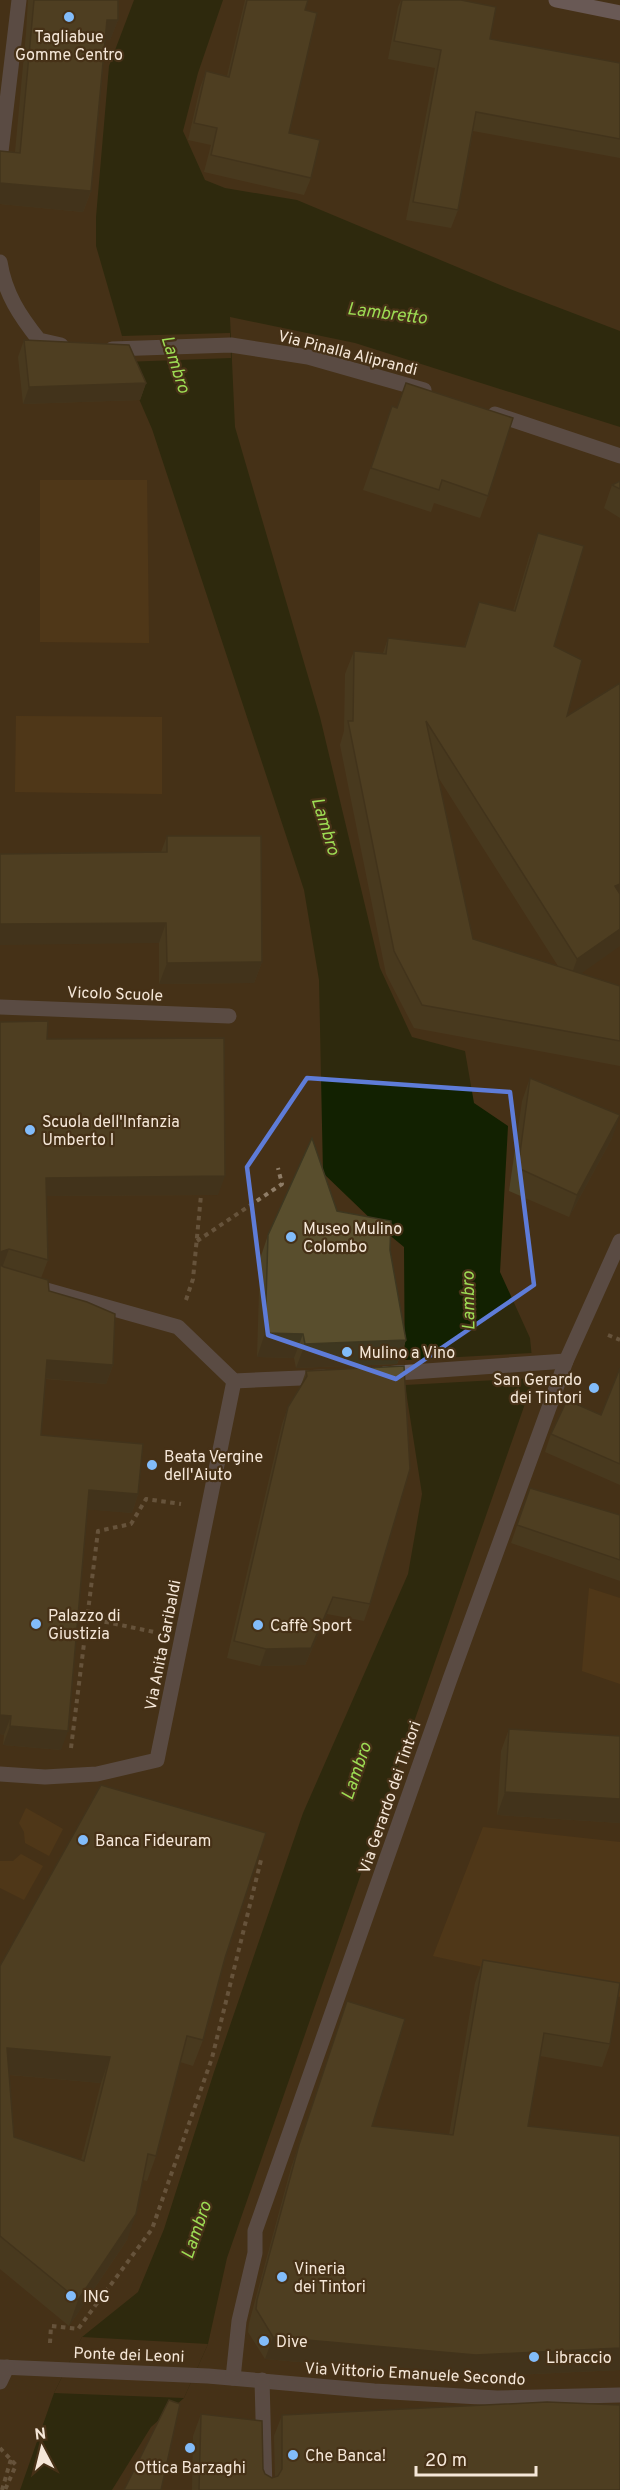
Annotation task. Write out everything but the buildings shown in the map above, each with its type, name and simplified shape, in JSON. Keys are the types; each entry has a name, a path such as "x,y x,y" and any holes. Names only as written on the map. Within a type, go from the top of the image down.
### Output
{"street":[{"path":"0,160 19,0"},
{"path":"556,0 620,13"},
{"path":"0,262 3,284 19,313 39,340 75,348"},
{"name":"Via Pinalla Aliprandi","path":"99,348 231,345 308,357 398,380 442,396"},
{"path":"476,407 620,456"},
{"name":"Vicolo Scuole","path":"0,1007 229,1016"},
{"name":"Via Gerardo dei Tintori","path":"233,2378 239,2321 255,2253 255,2231 450,1679 566,1361 620,1241"},
{"path":"0,1277 178,1327 234,1381 336,1376"},
{"path":"370,1375 566,1361"},
{"name":"Via Anita Garibaldi","path":"0,1774 45,1777 105,1772 157,1760 234,1381"},
{"path":"0,2382 2,2362"},
{"name":"Ponte dei Leoni","path":"2,2362 49,2369 208,2376"},
{"name":"Via Vittorio Emanuele Secondo","path":"208,2376 374,2391 496,2398 620,2395"},
{"path":"262,2380 265,2490"}],"path":[{"path":"197,1241 282,1184 278,1168"},
{"path":"194,1278 201,1195"},
{"path":"70,1757 98,1531 131,1524 146,1499 208,1509"},
{"path":"87,1618 182,1638"},
{"path":"51,2326 78,2329 152,2229 212,2058 262,1856"},
{"path":"0,2448 16,2465 3,2490"}],"highlighted area":[{"path":"307,1078 510,1092 534,1285 396,1379 268,1335 247,1167"}],"shaded area":[{"path":"40,480 147,480 149,643 40,642"},
{"path":"16,716 162,717 162,794 15,792"},
{"path":"589,1588 620,1598 620,1684 582,1671"},
{"path":"26,1808 63,1829 49,1856 25,1843 24,1832 19,1823"},
{"path":"483,1827 620,1842 620,1997 433,1956"},
{"path":"21,1854 43,1866 24,1900 0,1888 0,1861 13,1861"}],"water":[{"path":"134,0 223,0 198,73 183,131 205,180 225,188 297,200 505,287 620,331 620,427 355,343 230,317 235,427 320,717 380,968 412,1037 465,1051 474,1103 508,1126 500,1272 530,1338 534,1378 227,2258 208,2344 184,2398 151,2427 112,2490 20,2490 54,2393 82,2337 138,2292 164,2229 214,2072 303,1813 408,1574 422,1494 405,1385 404,1247 376,1224 323,1173 319,980 304,890 152,429 123,362 122,336 96,246 96,217 109,66"}],"pier":[{"path":"230,333 231,358 123,362 122,336"},
{"path":"533,1353 534,1378 405,1385 404,1360"},
{"path":"82,2337 208,2344 184,2398 54,2393"}],"place":[{"name":"Tagliabue Gomme Centro","path":"69,17"},
{"name":"Scuola dell'Infanzia Umberto I","path":"30,1130"},
{"name":"Museo Mulino Colombo","path":"291,1237"},
{"name":"Mulino a Vino","path":"347,1352"},
{"name":"San Gerardo dei Tintori","path":"594,1388"},
{"name":"Beata Vergine dell'Aiuto","path":"152,1465"},
{"name":"Palazzo di Giustizia","path":"36,1624"},
{"name":"Caffè Sport","path":"258,1625"},
{"name":"Banca Fideuram","path":"83,1840"},
{"name":"Vineria dei Tintori","path":"282,2277"},
{"name":"ING","path":"71,2296"},
{"name":"Dive","path":"264,2341"},
{"name":"Libraccio","path":"534,2357"},
{"name":"Ottica Barzaghi","path":"190,2448"},
{"name":"Che Banca!","path":"293,2455"}],"water label":[{"name":"Lambretto","path":"387,313"},
{"name":"Lambro","path":"176,364"},
{"name":"Lambro","path":"326,826"},
{"name":"Lambro","path":"468,1301"},
{"name":"Lambro","path":"356,1771"},
{"name":"Lambro","path":"196,2230"}]}
